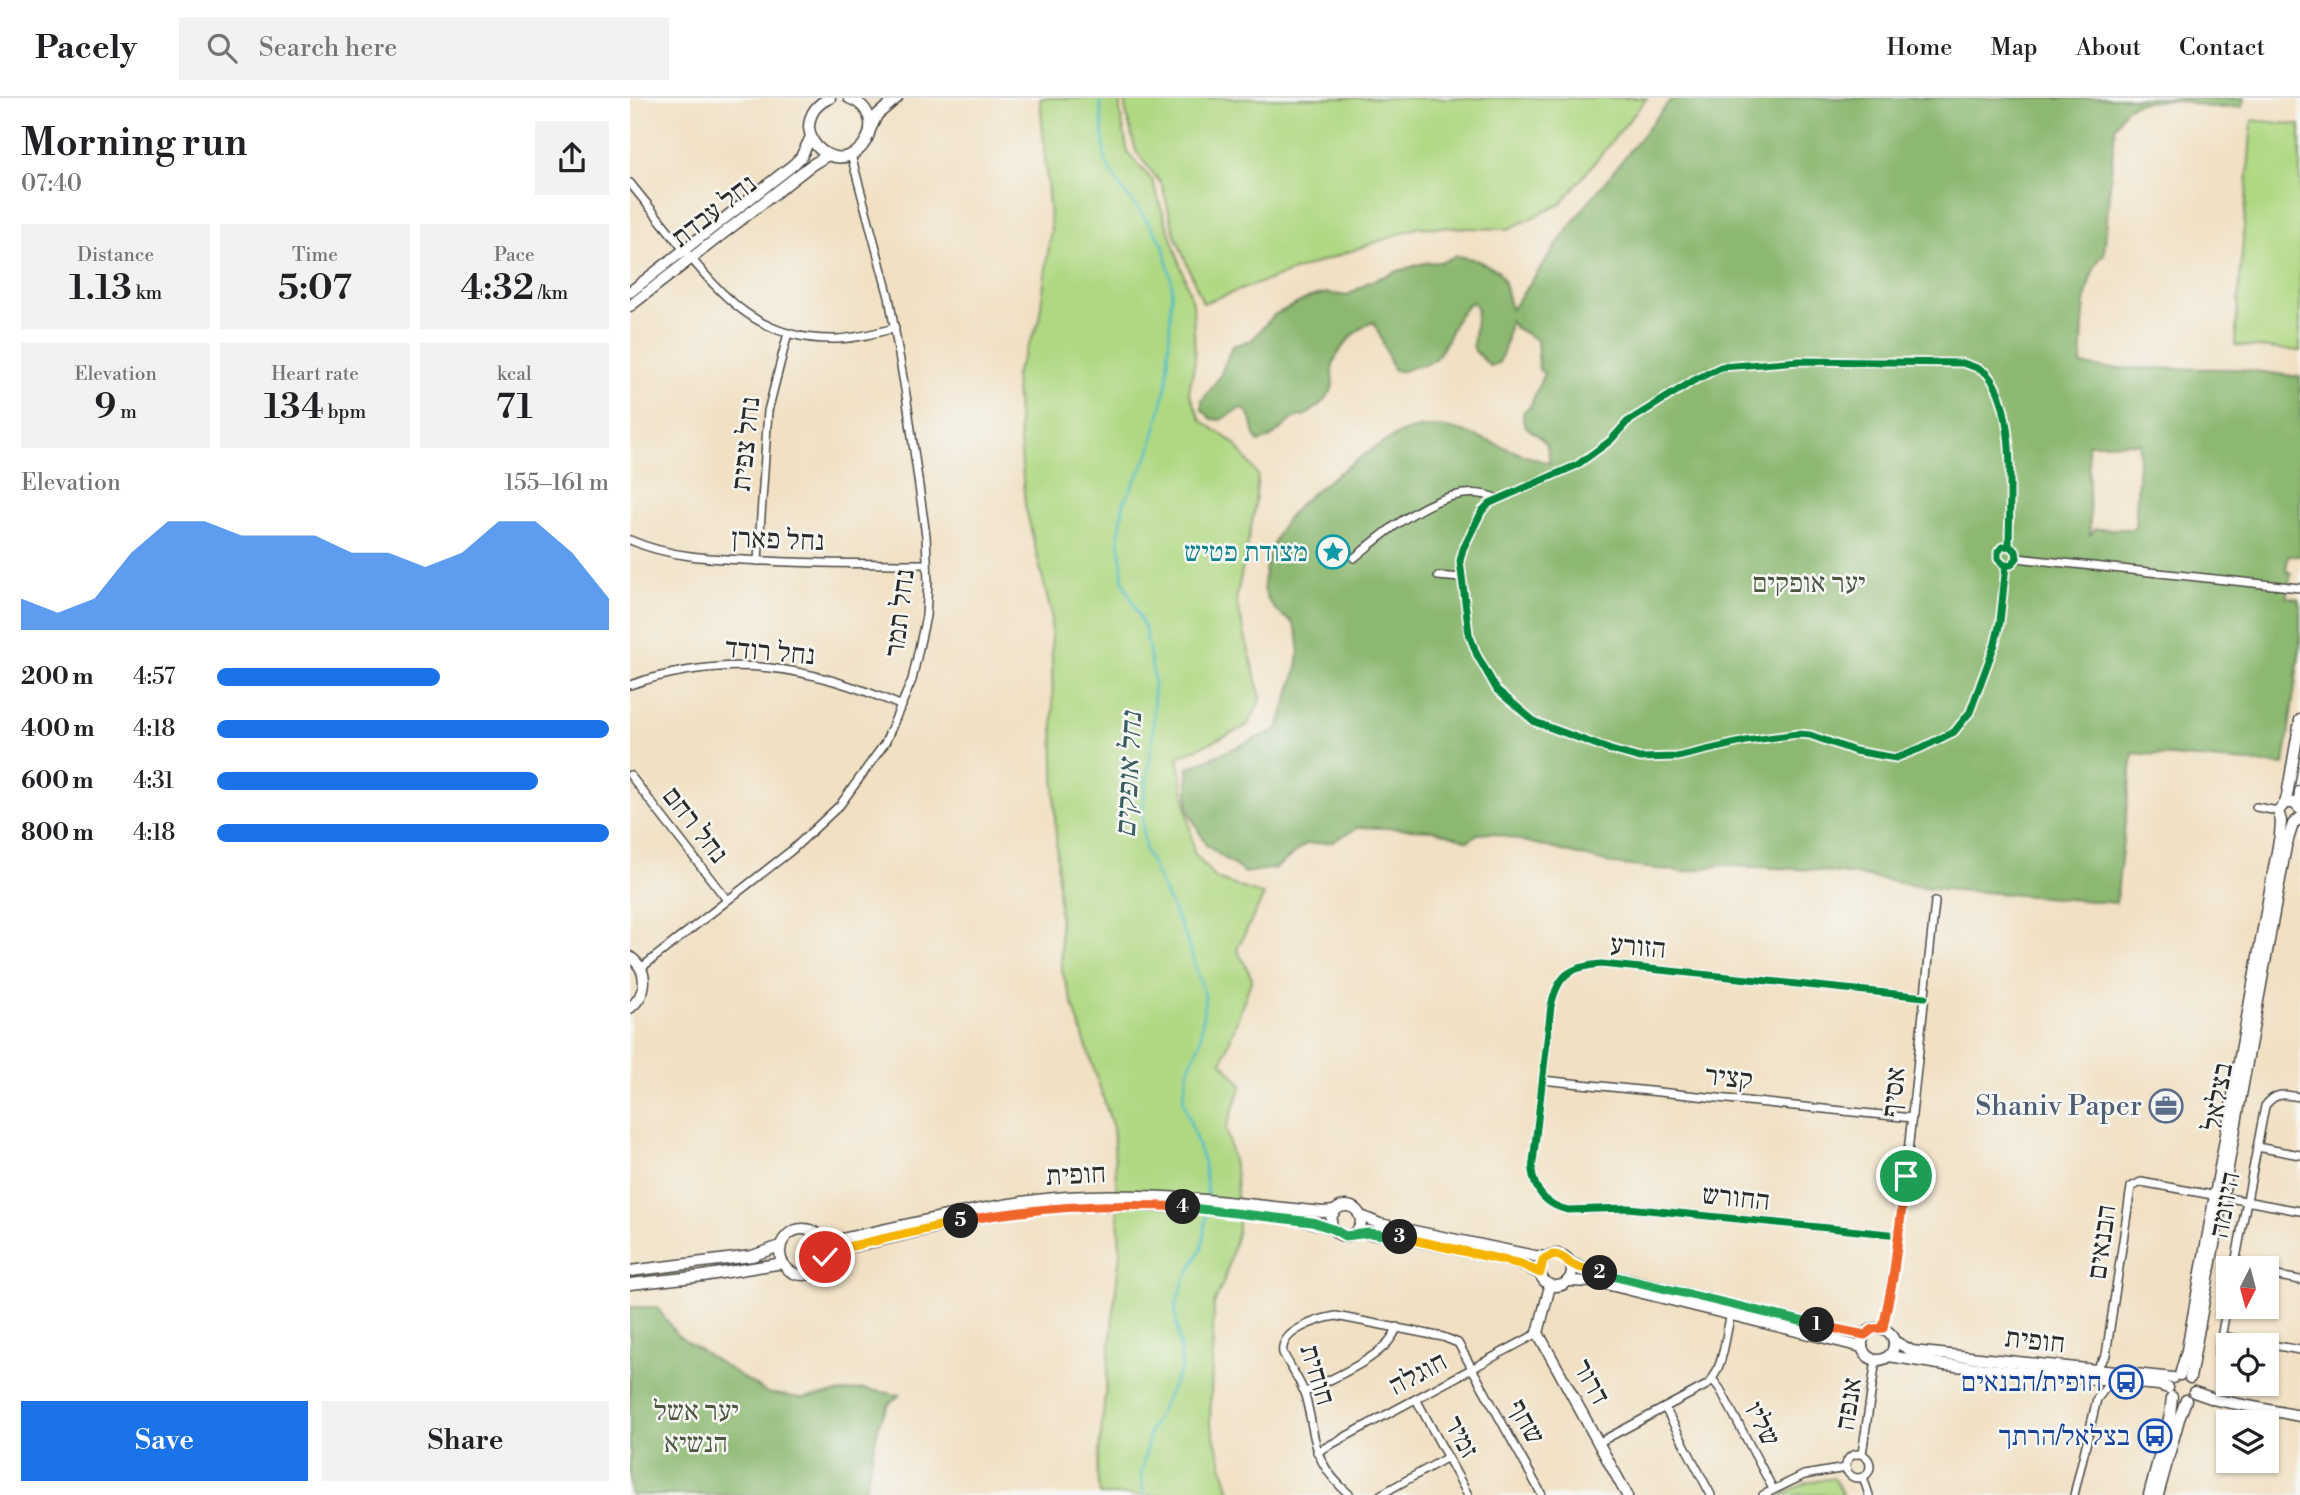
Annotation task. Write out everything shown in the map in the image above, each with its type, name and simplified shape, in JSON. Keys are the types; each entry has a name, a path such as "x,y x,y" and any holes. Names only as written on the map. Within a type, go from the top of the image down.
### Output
{"main road":[{"name":"נחל עבדת","path":"630,306 801,157 811,137 809,128 814,111 828,98"},
{"path":"856,98 866,111 871,128"},
{"path":"811,137 828,155 851,155 865,145 877,115 897,98"},
{"name":"נחל עבדת","path":"630,292 828,155"},
{"name":"בצלאל","path":"2219,1197 2282,812 2300,720"},
{"name":"בצלאל","path":"2149,1495 2170,1415 2219,1197 2286,846 2298,814 2300,791"},
{"path":"2294,803 2298,814 2287,825 2282,812 2294,803"},
{"path":"630,957 641,968 645,985 643,993 630,1009"},
{"name":"חופית","path":"824,1246 996,1215 1129,1200 1335,1211"},
{"name":"חופית","path":"1239,1207 1333,1229"},
{"path":"1359,1215 1360,1225 1350,1236 1340,1235 1333,1229 1331,1220 1335,1211 1348,1207 1380,1224 1547,1257"},
{"path":"630,1271 751,1256 780,1246 787,1236 800,1229 812,1231 824,1246 821,1267 808,1275 791,1272 783,1263 780,1246"},
{"path":"1355,1233 1389,1235 1479,1254 1521,1264 1540,1273"},
{"path":"1571,1263 1572,1272 1562,1285 1550,1286 1542,1279 1541,1264 1547,1257 1552,1254 1563,1255 1571,1263 1597,1272 1865,1335"},
{"path":"630,1284 783,1263"},
{"path":"1568,1280 1598,1282 1862,1347"},
{"path":"1538,1333 1550,1286"},
{"path":"1883,1328 1890,1333 1894,1349 1889,1356 1877,1360 1867,1356 1862,1347 1865,1335 1873,1329 1883,1328"},
{"name":"דרור","path":"1538,1333 1626,1495"},
{"name":"חופית","path":"1894,1341 1912,1351 2095,1370 2112,1377 2159,1385 2177,1383 2178,1401 2190,1396 2300,1416"},
{"name":"חופית","path":"1889,1356 1945,1365 2085,1379 2112,1377"},
{"path":"2158,1495 2177,1426 2194,1384 2177,1383"}],"street":[{"name":"נחל תמר","path":"641,968 792,850 840,805 885,743 912,680 926,616 926,536 889,297 851,155"},
{"path":"630,183 716,288 736,308 761,323 788,333 836,339 859,337 895,328"},
{"name":"נחל צפית","path":"758,561 768,411 788,333"},
{"path":"2006,565 1995,644 1970,712 1954,732 1896,758 1855,751 1810,735 1798,734 1746,741 1677,757 1640,758 1574,738 1535,722 1497,690 1477,655 1469,634 1460,561 1482,511 1498,499 1577,465 1596,453 1627,422 1693,381 1721,368 1800,361 1963,363 1985,372 1996,386 2007,427 2010,452 2009,546"},
{"path":"1354,558 1422,507 1462,495 1485,494 1498,499"},
{"name":"נחל פארן","path":"630,540 662,552 691,556 758,561 928,564"},
{"path":"2009,546 2016,551 2017,558 2014,564 2006,565 2000,562 1997,556 2000,549 2009,546"},
{"path":"2017,558 2300,588"},
{"path":"1438,576 1461,578"},
{"name":"נחל רודד","path":"630,685 677,672 715,667 773,667 839,681 902,706"},
{"name":"נחל רחם","path":"630,775 727,900"},
{"path":"2256,807 2282,812"},
{"name":"אסיף","path":"1883,1328 1899,1235 1936,902"},
{"name":"הזורע","path":"1568,1210 1543,1199 1533,1179 1550,1006 1555,987 1567,973 1588,965 1601,964 1925,997"},
{"name":"קציר","path":"1542,1080 1912,1118"},
{"name":"היוזמה","path":"2237,1256 2265,1105 2271,1097 2278,1094 2300,1097"},
{"path":"2257,1147 2300,1155"},
{"name":"הבנאים","path":"2095,1370 2106,1355 2131,1187 2141,1182 2219,1197"},
{"path":"2219,1197 2300,1211"},
{"name":"החורש","path":"1568,1210 1628,1208 1899,1235"},
{"path":"2279,1277 2300,1280"},
{"path":"1598,1443 1713,1380 1731,1314"},
{"name":"חוחית","path":"1350,1495 1338,1485 1317,1452 1304,1393 1283,1353 1282,1347 1288,1336 1321,1319 1336,1316 1451,1340 1462,1348 1473,1368"},
{"path":"1304,1393 1383,1349 1395,1336 1397,1327"},
{"name":"חוגלה","path":"1317,1452 1538,1333"},
{"path":"2279,1346 2300,1350"},
{"path":"2074,1495 2097,1399 2112,1377 2106,1355"},
{"name":"אנפה","path":"1862,1454 1877,1360"},
{"name":"שחף","path":"1473,1368 1542,1495"},
{"path":"2085,1379 2097,1399"},
{"name":"שליו","path":"1713,1380 1773,1489"},
{"name":"זמיר","path":"1416,1399 1468,1495"},
{"path":"1665,1408 1711,1495"},
{"path":"1862,1454 1868,1460 1870,1468 1863,1477 1852,1476 1846,1468 1847,1460 1852,1455 1862,1454"},
{"path":"1380,1495 1448,1457"},
{"path":"1763,1495 1804,1475 1846,1468"},
{"path":"1863,1477 1869,1495"}],"green space":[{"path":"1040,98 1120,98 1128,153 1152,180 1193,303 1195,360 1189,392 1201,420 1235,444 1258,475 1254,512 1236,600 1261,699 1247,726 1178,757 1194,853 1216,879 1264,895 1237,949 1252,978 1222,1062 1242,1085 1226,1128 1236,1175 1238,1230 1225,1278 1214,1304 1210,1422 1231,1495 1100,1495 1097,1472 1120,1251 1113,1128 1062,971 1055,815 1051,613 1025,505 1015,375 1039,322 1051,229"},
{"path":"1127,98 1647,98 1561,204 1508,229 1419,227 1203,303 1175,235 1162,185 1136,151 1125,108"},
{"name":"יער אופקים","path":"1672,98 2244,98 2242,107 2211,108 2166,100 2137,103 2126,108 2115,127 2104,254 2096,264 2087,291 2081,365 2105,368 2239,369 2300,377 2300,556 2288,556 2286,571 2291,573 2287,597 2298,599 2300,606 2300,649 2284,765 2133,753 2116,903 1922,887 1813,870 1720,865 1685,872 1614,864 1492,833 1478,834 1468,841 1434,830 1359,827 1332,842 1306,844 1276,868 1245,873 1206,845 1188,810 1188,768 1278,729 1295,675 1299,646 1297,633 1291,621 1279,613 1270,602 1264,584 1272,548 1290,515 1327,481 1363,456 1395,436 1417,428 1447,428 1550,463 1544,441 1527,428 1523,418 1544,373 1539,370 1537,340 1514,327 1510,320 1499,363 1490,366 1473,346 1477,309 1473,302 1460,314 1436,357 1427,364 1403,371 1393,369 1373,322 1366,325 1346,342 1336,357 1332,371 1332,388 1325,399 1315,409 1295,418 1273,435 1258,442 1251,418 1245,410 1241,408 1220,420 1212,419 1202,410 1202,401 1220,376 1232,346 1252,340 1274,315 1310,297 1327,293 1347,296 1367,283 1395,272 1456,256 1474,259 1497,270 1503,279 1511,310 1576,218","holes":["2140,443 2135,529 2095,529 2090,535 2088,444"]},
{"path":"2252,120 2300,125 2300,351 2235,345"},
{"name":"יער אשל הנשיא","path":"630,1307 657,1307 677,1335 767,1393 802,1398 863,1389 900,1395 889,1404 879,1423 864,1495 630,1495"},
{"path":"1834,1478 1843,1495 1779,1495 1809,1482"}],"waterway":[{"name":"נחל אופקים","path":"1100,98 1105,161 1120,187 1163,244 1172,283 1167,383 1150,452 1124,502 1119,535 1123,581 1145,629 1154,678 1153,733 1142,816 1145,850 1186,938 1205,996 1200,1043 1189,1067 1183,1100 1204,1164 1208,1198"},
{"name":"נחל אופקים","path":"1144,1495 1141,1475 1150,1431 1182,1367 1175,1307 1184,1281 1202,1248 1207,1212"}],"cycle path":[{"path":"2006,565 2000,622 1995,644 1970,712 1954,732 1896,758 1855,751 1810,735 1798,734 1746,741 1677,757 1640,758 1535,722 1497,690 1477,655 1469,634 1460,561 1482,511 1490,503 1577,465 1610,441 1627,422 1693,381 1721,367 1800,361 1963,363 1985,372 1997,389 2008,432 2009,546 2016,551 2017,558 2011,565 2004,565 1998,559 1998,552 2002,547 2009,546"},
{"path":"1899,1235 1628,1208 1568,1210 1543,1197 1536,1186 1532,1171 1551,1006 1561,980 1573,970 1601,964 1925,997"}],"place":[{"name":"מצודת פטיש","path":"1333,552"},
{"name":"Shaniv Paper","path":"2166,1106"},
{"name":"חופית/הבנאים","path":"2126,1382"},
{"name":"בצלאל/הרתך","path":"2155,1436"}],"route":[{"path":"825,1257 826,1252 888,1237 1023,1211 1101,1205 1196,1208 1312,1222 1345,1236 1355,1233 1379,1233 1521,1264 1540,1273 1543,1260 1552,1254 1558,1254 1588,1270 1865,1335 1873,1329 1883,1328 1893,1278 1906,1176"}]}
